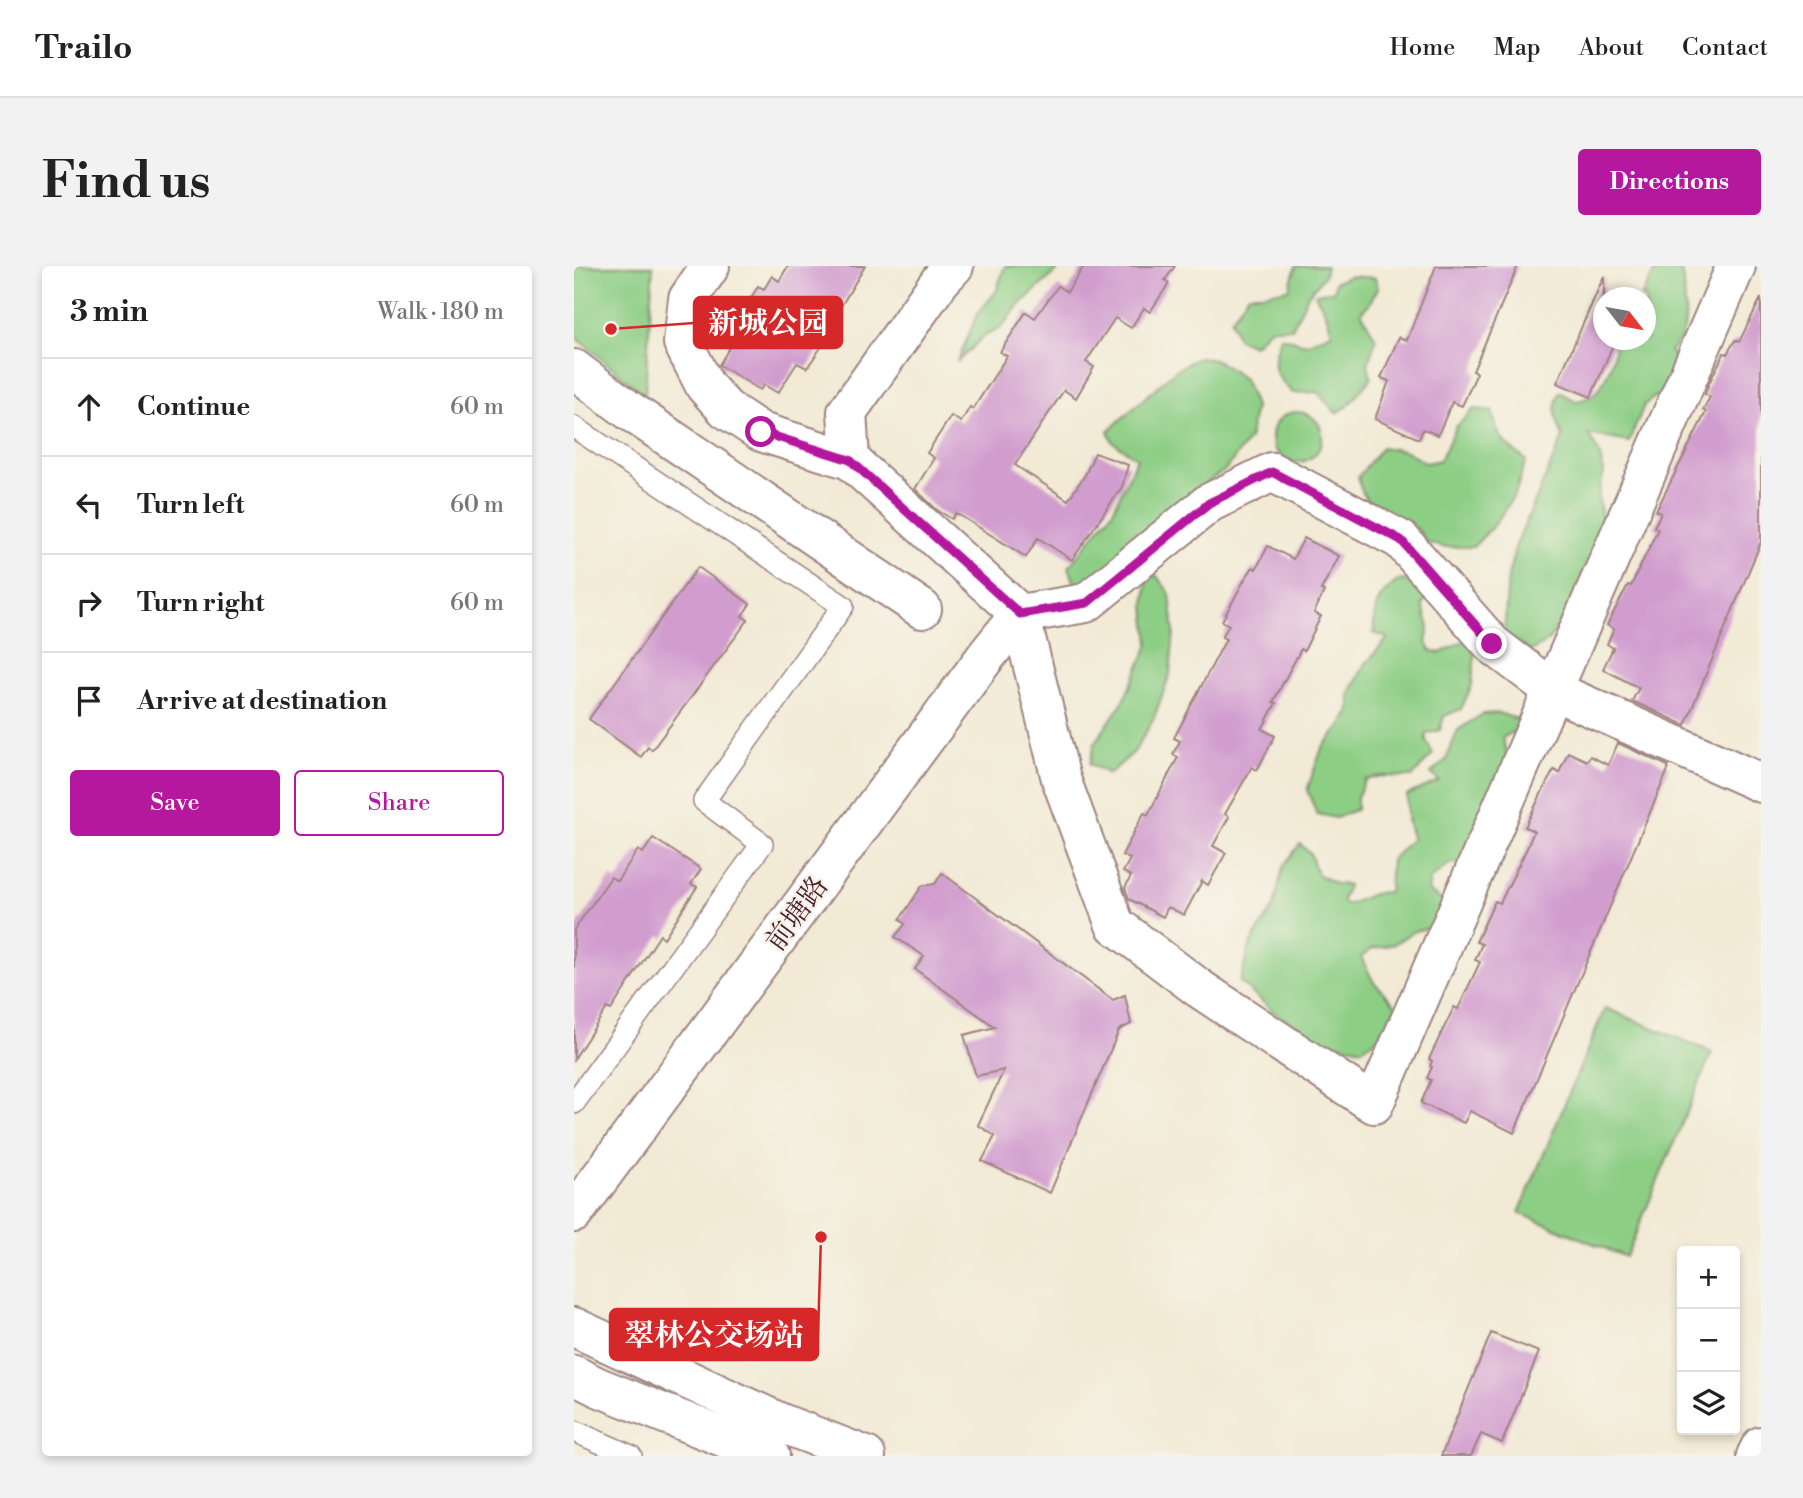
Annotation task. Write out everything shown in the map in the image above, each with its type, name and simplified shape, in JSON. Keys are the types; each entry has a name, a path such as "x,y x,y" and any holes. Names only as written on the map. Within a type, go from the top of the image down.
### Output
{"street":[{"path":"710,266 688,299 683,343 705,386 726,409 761,432 850,460 1020,614 1061,779 1115,925 1200,989 1374,1104 1736,266"},
{"path":"850,460 847,412 940,281 954,266"},
{"path":"574,369 630,411 922,609"},
{"path":"1020,614 1087,603 1209,503 1272,472 1401,540 1492,644 1554,691 1761,783"},
{"name":"前塘路","path":"574,1213 1020,614"},
{"path":"574,1327 780,1423 866,1456"},
{"path":"574,1375 770,1456"},
{"path":"1756,1456 1761,1446"}],"lane":[{"path":"574,427 843,606 704,801 762,844 574,1103"},
{"path":"574,1432 631,1456"}],"green space":[{"path":"574,266 653,266 645,395 574,336"},
{"path":"1005,266 1056,266 1057,271 1019,305 1001,328 984,336 957,362 978,313 996,292"},
{"path":"1296,266 1326,266 1324,276 1308,295 1292,328 1270,328 1254,345 1238,339 1231,320 1249,294 1289,289"},
{"path":"1680,266 1685,323 1681,338 1670,351 1680,363 1673,384 1644,405 1629,442 1588,434 1599,453 1604,472 1598,497 1603,523 1570,607 1549,640 1531,651 1504,634 1508,576 1516,545 1563,437 1558,425 1556,404 1560,392 1576,401 1592,396 1602,385 1614,350 1656,350 1656,287 1646,287 1656,269"},
{"path":"1350,276 1375,278 1378,288 1361,312 1376,339 1368,364 1371,378 1347,407 1336,413 1318,392 1293,393 1280,380 1275,361 1281,337 1306,344 1332,333 1326,313 1315,294 1334,291 1335,282"},
{"path":"1199,357 1218,361 1244,379 1255,406 1249,439 1225,470 1172,506 1087,591 1076,587 1069,567 1113,511 1137,458 1113,442 1108,431 1176,370"},
{"path":"1474,409 1492,411 1503,440 1526,460 1515,494 1495,524 1473,547 1444,547 1427,543 1419,531 1409,524 1370,504 1358,477 1382,447 1406,451 1426,463 1440,460 1456,427"},
{"path":"1287,413 1307,413 1321,427 1321,447 1307,461 1287,461 1273,447 1273,427"},
{"path":"1157,576 1170,594 1174,632 1170,674 1153,720 1134,752 1109,774 1090,764 1095,743 1124,700 1149,644 1145,606 1147,577"},
{"path":"1399,580 1420,583 1430,596 1422,604 1429,627 1426,641 1431,651 1441,653 1467,639 1475,654 1472,685 1461,709 1444,716 1440,730 1426,734 1433,754 1412,777 1380,776 1365,780 1357,797 1357,809 1336,818 1317,814 1307,790 1322,748 1341,726 1350,710 1350,693 1364,666 1388,638 1374,633 1374,616 1381,597"},
{"path":"1498,713 1520,720 1517,730 1502,738 1508,757 1467,861 1449,864 1430,879 1428,891 1444,902 1436,926 1412,932 1394,944 1372,949 1361,957 1373,981 1396,1006 1379,1037 1362,1049 1323,1041 1275,1013 1240,982 1251,943 1274,906 1283,867 1300,844 1310,853 1317,874 1336,884 1348,885 1342,901 1346,905 1371,895 1389,892 1391,860 1412,839 1407,819 1407,795 1439,781 1431,773 1446,760 1458,730 1483,714"},
{"path":"1605,1008 1712,1052 1626,1257 1519,1213"}],"building":[{"path":"788,266 865,266 822,338 826,340 807,368 797,363 778,393 764,385 760,390 719,365 731,345 727,342 737,326 735,325 758,286 764,289 772,276 779,281"},
{"path":"1084,266 1175,266 1165,280 1169,283 1150,312 1144,308 1131,328 1115,318 1086,362 1094,367 1076,398 1064,390 1015,465 1068,500 1085,475 1095,453 1128,465 1122,487 1072,560 1038,538 1026,557 956,513 952,519 937,510 915,489 934,458 927,453 951,416 961,422 970,407 973,409 1007,356 1000,352 1026,312 1035,318 1058,286 1067,292"},
{"path":"1436,266 1518,266 1473,371 1477,373 1462,406 1452,402 1438,435 1423,429 1419,439 1375,419 1389,381 1381,378 1399,337 1407,340"},
{"path":"1761,298 1761,542 1685,725 1632,701 1639,688 1603,669 1613,648 1607,644 1614,629 1607,625 1628,585 1631,586 1658,529 1654,527 1661,513 1656,511 1706,412 1703,410 1710,397 1705,394 1709,383 1724,353 1727,354 1735,340 1739,342"},
{"path":"1593,301 1593,350 1611,350 1591,397 1557,383"},
{"path":"1304,538 1339,556 1321,590 1324,591 1314,613 1321,616 1304,651 1301,649 1273,702 1276,703 1262,729 1275,736 1257,770 1252,767 1225,814 1229,817 1213,846 1226,853 1208,885 1202,881 1184,915 1168,907 1163,917 1129,899 1125,888 1131,876 1123,872 1130,859 1122,855 1144,813 1148,815 1178,757 1173,754 1180,741 1174,738 1226,639 1222,637 1229,625 1222,621 1245,579 1253,567 1256,569 1268,546 1293,559"},
{"path":"698,567 750,604 742,616 748,620 652,750 648,747 641,757 589,719"},
{"path":"1618,743 1668,766 1668,770 1514,1133 1470,1111 1464,1123 1421,1103 1431,1080 1427,1078 1432,1067 1432,1061 1429,1059 1454,1007 1458,1009 1480,962 1475,960 1482,944 1476,942 1495,901 1500,903 1527,848 1534,831 1525,827 1545,786 1554,770 1559,773 1568,752 1587,761 1590,756 1608,765"},
{"path":"653,838 701,869 691,884 697,887 664,938 660,935 611,1010 607,1008 574,1059 574,930 611,877 617,881 638,850 643,853"},
{"path":"942,873 1113,1000 1125,995 1131,1024 1119,1030 1050,1193 982,1161 995,1136 978,1125 1004,1070 976,1076 964,1035 995,1027 915,969 924,956 895,937 905,924 900,919 922,886 935,884"},
{"path":"1491,1333 1539,1352 1502,1443 1481,1434 1471,1456 1441,1456"}],"place":[{"name":"新城公园","path":"611,329"},
{"name":"翠林公交场站","path":"821,1237"}],"route":[{"path":"761,432 850,460 1020,614 1087,603 1209,503 1272,472 1401,540 1492,644"}]}
